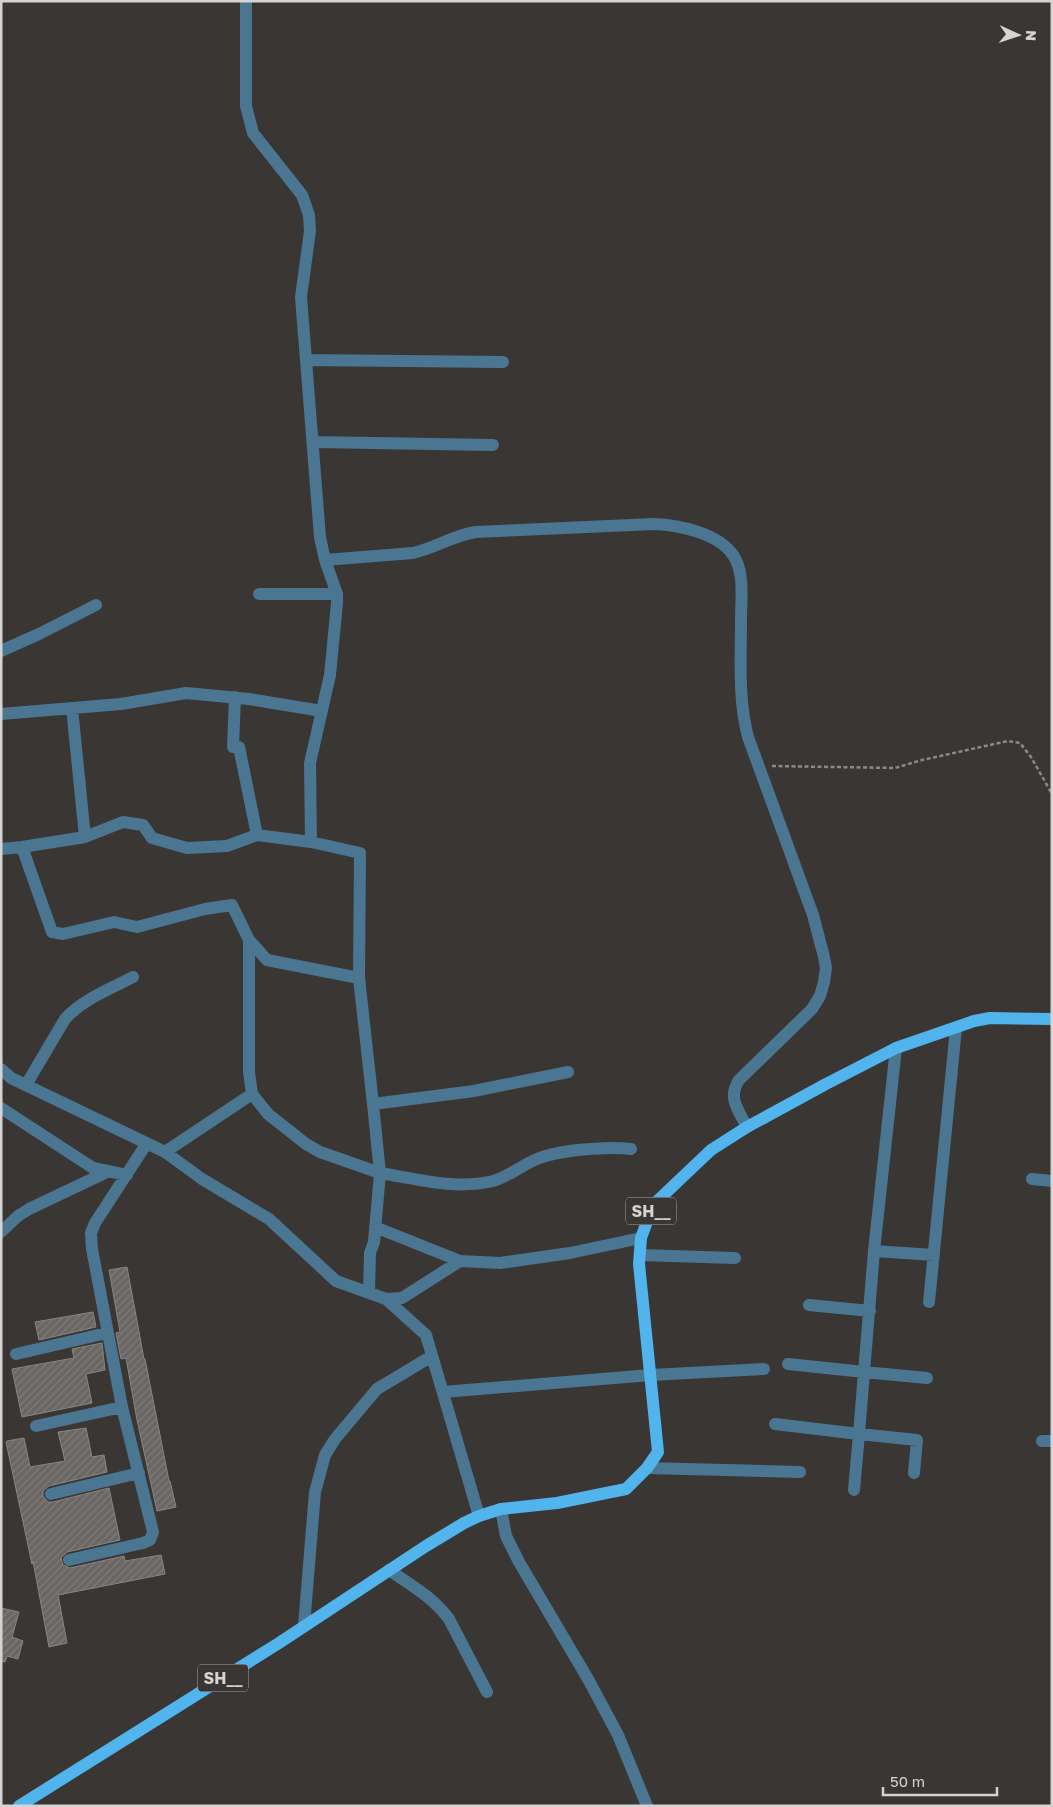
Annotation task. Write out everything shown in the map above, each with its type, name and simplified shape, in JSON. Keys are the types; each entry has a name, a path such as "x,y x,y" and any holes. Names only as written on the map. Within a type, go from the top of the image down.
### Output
{"main road":[{"name":"SH__","path":"19,1806 304,1626 426,1546 479,1516 501,1509 557,1503 626,1489 647,1468 658,1452 639,1264 641,1238 653,1205 711,1150 747,1127 896,1048 990,1018 1052,1019"}],"street":[{"path":"246,1 246,106 249,120 253,133 302,195 309,215 310,231 300,297 320,537 325,560 337,594 330,675 310,763 311,842"},
{"path":"306,360 503,362"},
{"path":"313,442 492,445"},
{"path":"325,560 413,553 426,550 465,533 654,524 681,527 709,537 726,548 734,556 740,578 742,712 748,737 813,915 826,968 820,996 812,1008 734,1087 732,1095 734,1103 747,1127"},
{"path":"259,594 337,594"},
{"path":"1,651 96,605"},
{"path":"1,714 121,704 186,693 322,711"},
{"path":"235,698 236,747 257,835"},
{"path":"72,708 85,837"},
{"path":"1,849 85,837 123,822 143,825 152,838 187,848 227,846 257,835 311,842 360,853 359,978 380,1174 374,1242 370,1253 369,1293"},
{"path":"22,847 52,932 63,934 114,922 137,927 206,908 232,905 249,940 266,960 359,978"},
{"path":"249,940 249,1072 252,1094 268,1114 306,1144 320,1152 380,1174 458,1185 494,1180 538,1158 564,1152 618,1147 631,1149"},
{"path":"26,1085 65,1019 81,1005 133,977"},
{"path":"929,1302 956,1028"},
{"path":"854,1490 874,1251 896,1048"},
{"path":"1,1069 11,1078 165,1152 202,1179 269,1219 336,1282 386,1299 426,1334 479,1516"},
{"path":"373,1104 474,1091 568,1072"},
{"path":"165,1152 252,1094"},
{"path":"1,1108 93,1168 124,1180"},
{"path":"69,1560 150,1540 153,1532 140,1473 122,1407 94,1270 91,1233 95,1223 147,1143"},
{"path":"1,1232 18,1216 29,1209 107,1172"},
{"path":"1032,1179 1052,1181"},
{"path":"375,1227 460,1261 500,1263 570,1253 641,1238"},
{"path":"874,1251 934,1255"},
{"path":"640,1255 735,1258"},
{"path":"386,1299 402,1298 460,1261"},
{"path":"809,1305 870,1311"},
{"path":"16,1354 108,1333"},
{"path":"304,1626 316,1492 325,1455 335,1439 377,1389 432,1356"},
{"path":"788,1364 926,1378"},
{"path":"443,1392 651,1375 764,1369"},
{"path":"36,1426 122,1407"},
{"path":"775,1424 916,1440 914,1473"},
{"path":"647,1468 800,1472"},
{"path":"51,1494 140,1473"},
{"path":"501,1509 506,1536 618,1735 647,1806"},
{"path":"389,1570 443,1610 488,1692"}],"path":[{"path":"758,765 895,768 922,760 1008,741 1020,743 1031,757 1052,794"}],"building":[{"path":"127,1267 144,1359 176,1507 157,1511 137,1420 126,1358 121,1359 116,1333 120,1332 109,1270"},
{"path":"93,1312 96,1327 39,1340 35,1322"},
{"path":"102,1343 105,1370 86,1374 92,1403 22,1417 12,1369 74,1358 72,1349"},
{"path":"86,1428 92,1457 104,1455 107,1472 49,1486 43,1491 43,1496 48,1502 53,1502 109,1488 120,1540 67,1552 61,1558 63,1565 70,1568 124,1556 125,1561 161,1555 165,1574 58,1595 67,1643 49,1647 33,1561 32,1564 6,1442 24,1438 30,1467 65,1461 58,1432"},
{"path":"1,1608 19,1612 12,1637 23,1641 18,1659 7,1656 5,1662 1,1661"}]}
